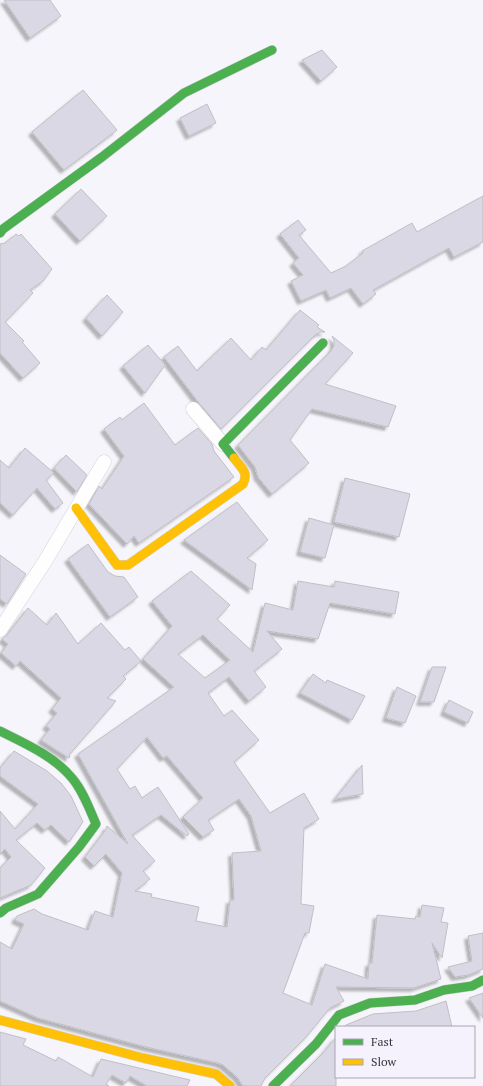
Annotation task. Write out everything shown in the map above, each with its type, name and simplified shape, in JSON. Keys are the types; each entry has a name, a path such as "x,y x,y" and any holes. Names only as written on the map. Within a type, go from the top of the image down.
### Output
{"street":[{"path":"0,233 3,229 102,157 184,93 272,50"},
{"path":"223,444 323,342"},
{"path":"76,508 117,565 122,566 128,565 243,484 246,474 193,409"},
{"path":"0,630 44,563 104,462"},
{"path":"0,731 53,761 68,773 81,792 96,824 80,847 38,894 30,899 11,904 0,913"},
{"path":"272,1086 316,1044 339,1015 370,1002 415,1000 444,990 472,986 483,980"},
{"path":"0,1020 143,1058 216,1074 230,1086"}],"building":[{"path":"4,0 50,0 61,16 30,38"},
{"path":"322,50 337,67 321,81 302,60"},
{"path":"83,90 117,130 64,170 32,132"},
{"path":"207,104 216,123 189,136 180,118"},
{"path":"81,189 107,216 80,241 55,214"},
{"path":"483,196 483,242 454,257 449,248 373,290 376,294 363,304 351,288 330,298 326,290 301,301 291,281 303,275 293,263 299,258 280,234 298,220 306,230 299,235 331,273 346,266 363,253 362,251 412,223 417,232"},
{"path":"16,234 19,236 21,234 52,269 43,281 30,290 33,293 5,322 24,341 22,342 40,363 23,378 0,353 0,244 5,243"},
{"path":"107,295 123,312 102,336 86,318"},
{"path":"300,310 319,325 317,327 325,332 320,332 315,335 221,429 164,357 178,346 197,371 231,338 251,360 262,347 266,350"},
{"path":"332,336 353,353 325,384 396,406 388,427 312,409 290,440 309,463 272,494 258,477 255,467 238,445 331,351 334,346"},
{"path":"148,345 165,365 145,393 123,366"},
{"path":"144,403 175,445 198,428 212,444 214,451 234,477 139,543 134,536 127,544 89,504 99,486 102,489 124,456 104,429 120,417 122,420"},
{"path":"25,448 54,473 46,480 63,503 55,509 37,488 13,515 0,503 0,460 9,468"},
{"path":"66,455 87,475 77,492 54,468"},
{"path":"345,478 410,494 399,537 334,522"},
{"path":"237,502 268,540 247,558 256,564 252,590 184,540"},
{"path":"309,518 334,525 325,558 300,552"},
{"path":"88,544 108,572 115,576 124,577 138,597 110,617 68,559"},
{"path":"0,555 26,574 7,604 0,599"},
{"path":"191,571 230,605 217,619 253,652 265,603 293,610 298,581 334,587 335,581 399,592 395,614 330,603 318,639 267,631 282,649 254,671 266,687 249,701 229,677 208,693 224,716 232,710 259,740 234,762 270,813 304,793 319,819 304,828 301,904 314,906 309,933 305,933 283,993 312,1005 325,964 368,979 369,963 372,963 377,915 415,919 416,916 420,917 422,905 444,908 441,922 448,923 442,958 432,943 441,979 414,988 336,987 344,1001 330,1008 307,1036 265,1078 261,1086 243,1086 237,1077 223,1065 218,1063 146,1047 38,1018 0,1001 0,942 12,949 24,924 15,920 17,916 34,909 42,914 88,930 95,911 113,917 122,873 106,854 94,866 85,857 105,831 107,826 128,844 78,754 174,687 143,659 172,626 152,601","holes":["203,635 230,660 205,678 178,654","147,737 163,758 167,756 203,798 183,817 203,837 214,830 208,820 239,799 251,816 261,851 232,853 234,900 230,900 227,927 196,921 199,907 151,897 152,894 135,891 150,879 143,871 155,861 132,835 161,815 187,836 189,834 158,787 142,798 135,786 130,789 117,769"]},
{"path":"28,608 47,625 56,613 78,644 101,623 125,650 129,647 141,661 123,676 126,679 107,698 116,701 69,755 69,758 41,740 50,729 46,726 57,713 52,709 61,698 20,661 16,666 1,653 8,644 2,639 7,635"},
{"path":"432,667 446,667 434,702 420,702"},
{"path":"313,674 326,683 327,680 365,696 352,720 300,693"},
{"path":"397,687 416,696 405,723 386,718"},
{"path":"449,700 473,712 468,723 444,712"},
{"path":"14,751 47,771 61,783 71,796 83,822 69,842 51,825 45,830 37,823 16,840 45,868 31,885 0,898 0,868 11,857 5,849 0,854 0,811 15,829 38,804 0,776 0,768"},
{"path":"362,765 363,794 335,799"},
{"path":"483,933 483,969 468,975 455,977 448,967 472,961 468,936"},
{"path":"483,993 483,1018 469,998"},
{"path":"446,1001 452,1026 345,1026 373,1014 416,1011"},
{"path":"0,1032 26,1039 23,1045 56,1061 58,1057 93,1077 101,1059 190,1080 187,1086 147,1086 130,1076 126,1083 112,1075 106,1084 109,1086 0,1086"},
{"path":"335,1038 336,1086 292,1086 291,1085 324,1052"}],"traffic: fast":[{"path":"0,233 3,229 102,157 184,93 272,50"},
{"path":"234,458 223,444 323,343"},
{"path":"0,731 38,751 65,770 86,800 96,824 79,847 38,894 6,908 0,913"},
{"path":"273,1086 316,1044 339,1015 370,1003 415,1000 444,990 472,986 483,980"}],"traffic: slow":[{"path":"76,508 117,565 128,565 243,484 245,480 245,473 234,458"},
{"path":"0,1020 143,1058 216,1074 230,1086"}]}
